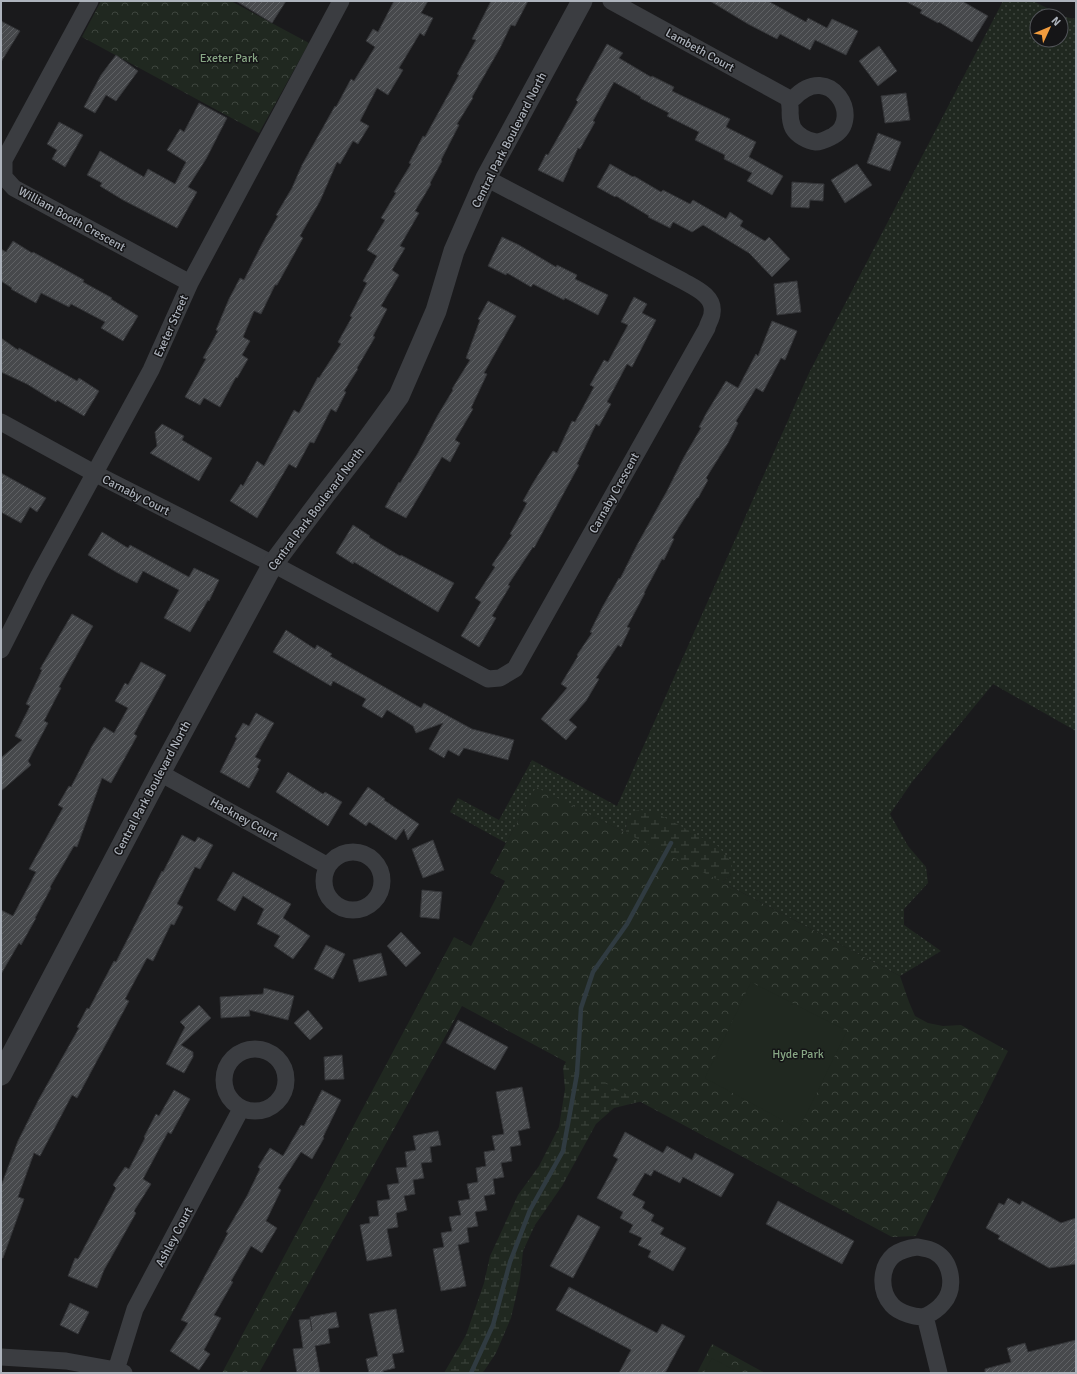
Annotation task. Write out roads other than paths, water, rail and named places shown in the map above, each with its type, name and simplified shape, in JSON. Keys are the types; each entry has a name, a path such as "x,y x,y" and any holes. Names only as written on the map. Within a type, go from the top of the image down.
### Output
{"street":[{"name":"William Booth Crescent","path":"90,1 4,160 4,177 14,188 190,284"},
{"name":"Exeter Street","path":"1,650 38,577 151,370 190,284 341,1"},
{"name":"Central Park Boulevard North","path":"1,1075 160,773 273,564 399,396 436,311 454,251 486,178 582,1"},
{"name":"Lambeth Court","path":"611,1 788,98"},
{"name":"Carnaby Crescent","path":"273,564 488,679 500,678 515,669 706,328 713,312 711,301 702,292 486,178"},
{"name":"Carnaby Court","path":"1,422 94,473 273,564"},
{"name":"Hackney Court","path":"160,773 328,866"},
{"name":"Ashley Court","path":"120,1371 135,1309 241,1109"},
{"path":"917,1247 934,1252 942,1258 948,1268 951,1280 950,1292 944,1302 936,1310 925,1316 910,1315 903,1312 892,1306 886,1296 882,1281 886,1266 895,1255 905,1249 917,1247"},
{"path":"925,1316 939,1373"},
{"path":"1,1357 66,1361 120,1371"}],"waterway":[{"path":"471,1373 493,1325 510,1262 530,1210 563,1151 577,1074 581,1008 593,972 627,924 671,843"}],"park label":[{"name":"Exeter Park","path":"229,58"},
{"name":"Hyde Park","path":"798,1054"}]}
